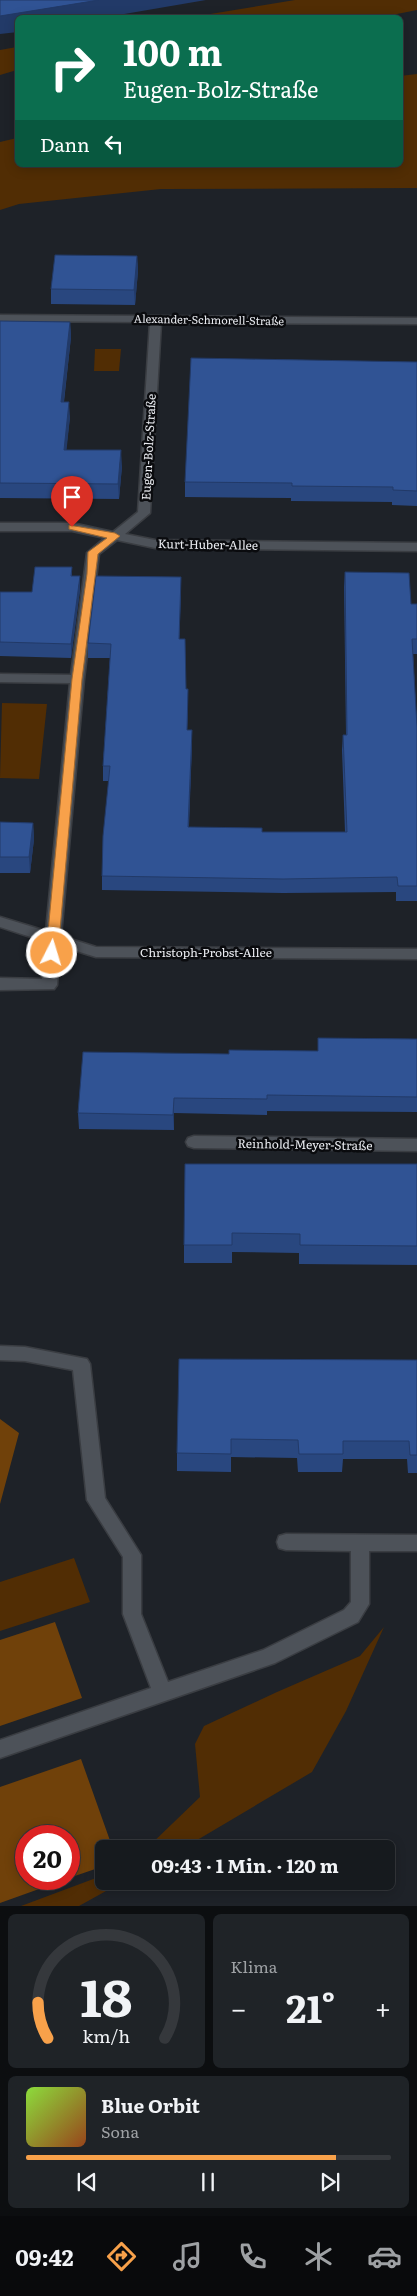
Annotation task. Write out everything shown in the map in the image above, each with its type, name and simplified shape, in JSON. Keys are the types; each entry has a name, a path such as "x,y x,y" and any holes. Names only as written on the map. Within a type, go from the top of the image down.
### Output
{"street":[{"name":"Alexander-Schmorell-Straße","path":"0,318 417,321"},
{"name":"Eugen-Bolz-Straße","path":"0,984 49,985 77,679 92,574 93,552 144,512 156,319"},
{"name":"Kurt-Huber-Allee","path":"0,527 72,527 155,544 417,547"},
{"path":"0,678 77,679"},
{"name":"Christoph-Probst-Allee","path":"0,922 96,952 417,954"},
{"name":"Reinhold-Meyer-Straße","path":"194,1142 417,1145"},
{"path":"0,1353 25,1354 81,1364 96,1500 132,1555 132,1614 163,1693"},
{"path":"286,1542 417,1543"},
{"path":"0,1750 268,1657 351,1616 360,1604 360,1542"}],"shaded area":[{"path":"295,0 417,0 417,10 392,15 204,15"},
{"path":"15,47 15,71 0,75 0,50"},
{"path":"417,74 417,188 161,189 19,204 0,210 0,142 15,138 15,167 403,167 403,76"},
{"path":"95,349 121,349 119,371 94,371"},
{"path":"2,703 47,704 39,779 0,778"},
{"path":"0,1419 19,1433 0,1504"},
{"path":"74,1558 90,1602 0,1631 0,1582"},
{"path":"55,1622 82,1698 0,1726 0,1640"},
{"path":"384,1627 346,1711 312,1772 197,1840 155,1840 200,1797 195,1744 204,1726 360,1656"},
{"path":"81,1759 110,1840 95,1840 95,1869 80,1874 80,1825 15,1825 15,1890 36,1890 0,1903 0,1787"},
{"path":"95,1878 95,1890 108,1890 79,1906 21,1906 64,1890 80,1890 80,1884"}],"building":[{"path":"0,0 99,0 0,16"},
{"path":"55,255 137,256 134,290 51,289"},
{"path":"0,321 70,322 61,402 69,402 64,450 121,450 118,484 0,483"},
{"path":"191,358 417,362 417,491 393,490 393,487 292,486 292,483 185,482"},
{"path":"35,567 72,567 71,576 80,576 71,644 0,642 0,592 32,592"},
{"path":"345,572 409,573 411,604 417,604 417,639 412,639 417,727 417,886 398,886 397,877 283,879 102,876 103,836 110,766 103,766 111,644 88,643 96,576 181,577 179,639 185,639 186,689 188,689 187,730 192,730 188,827 262,828 262,832 347,832 343,735 347,735"},
{"path":"0,822 33,823 29,857 0,857"},
{"path":"318,1038 417,1039 417,1097 267,1095 267,1099 174,1098 173,1115 78,1113 83,1052 229,1054 229,1050 318,1051"},
{"path":"185,1164 417,1164 417,1246 300,1245 300,1234 232,1233 232,1245 184,1245"},
{"path":"179,1359 417,1360 417,1455 410,1455 409,1441 343,1441 343,1454 299,1454 298,1440 231,1439 231,1454 177,1453"}],"route":[{"path":"52,953 77,679 92,574 93,552 115,536 72,527"}]}
